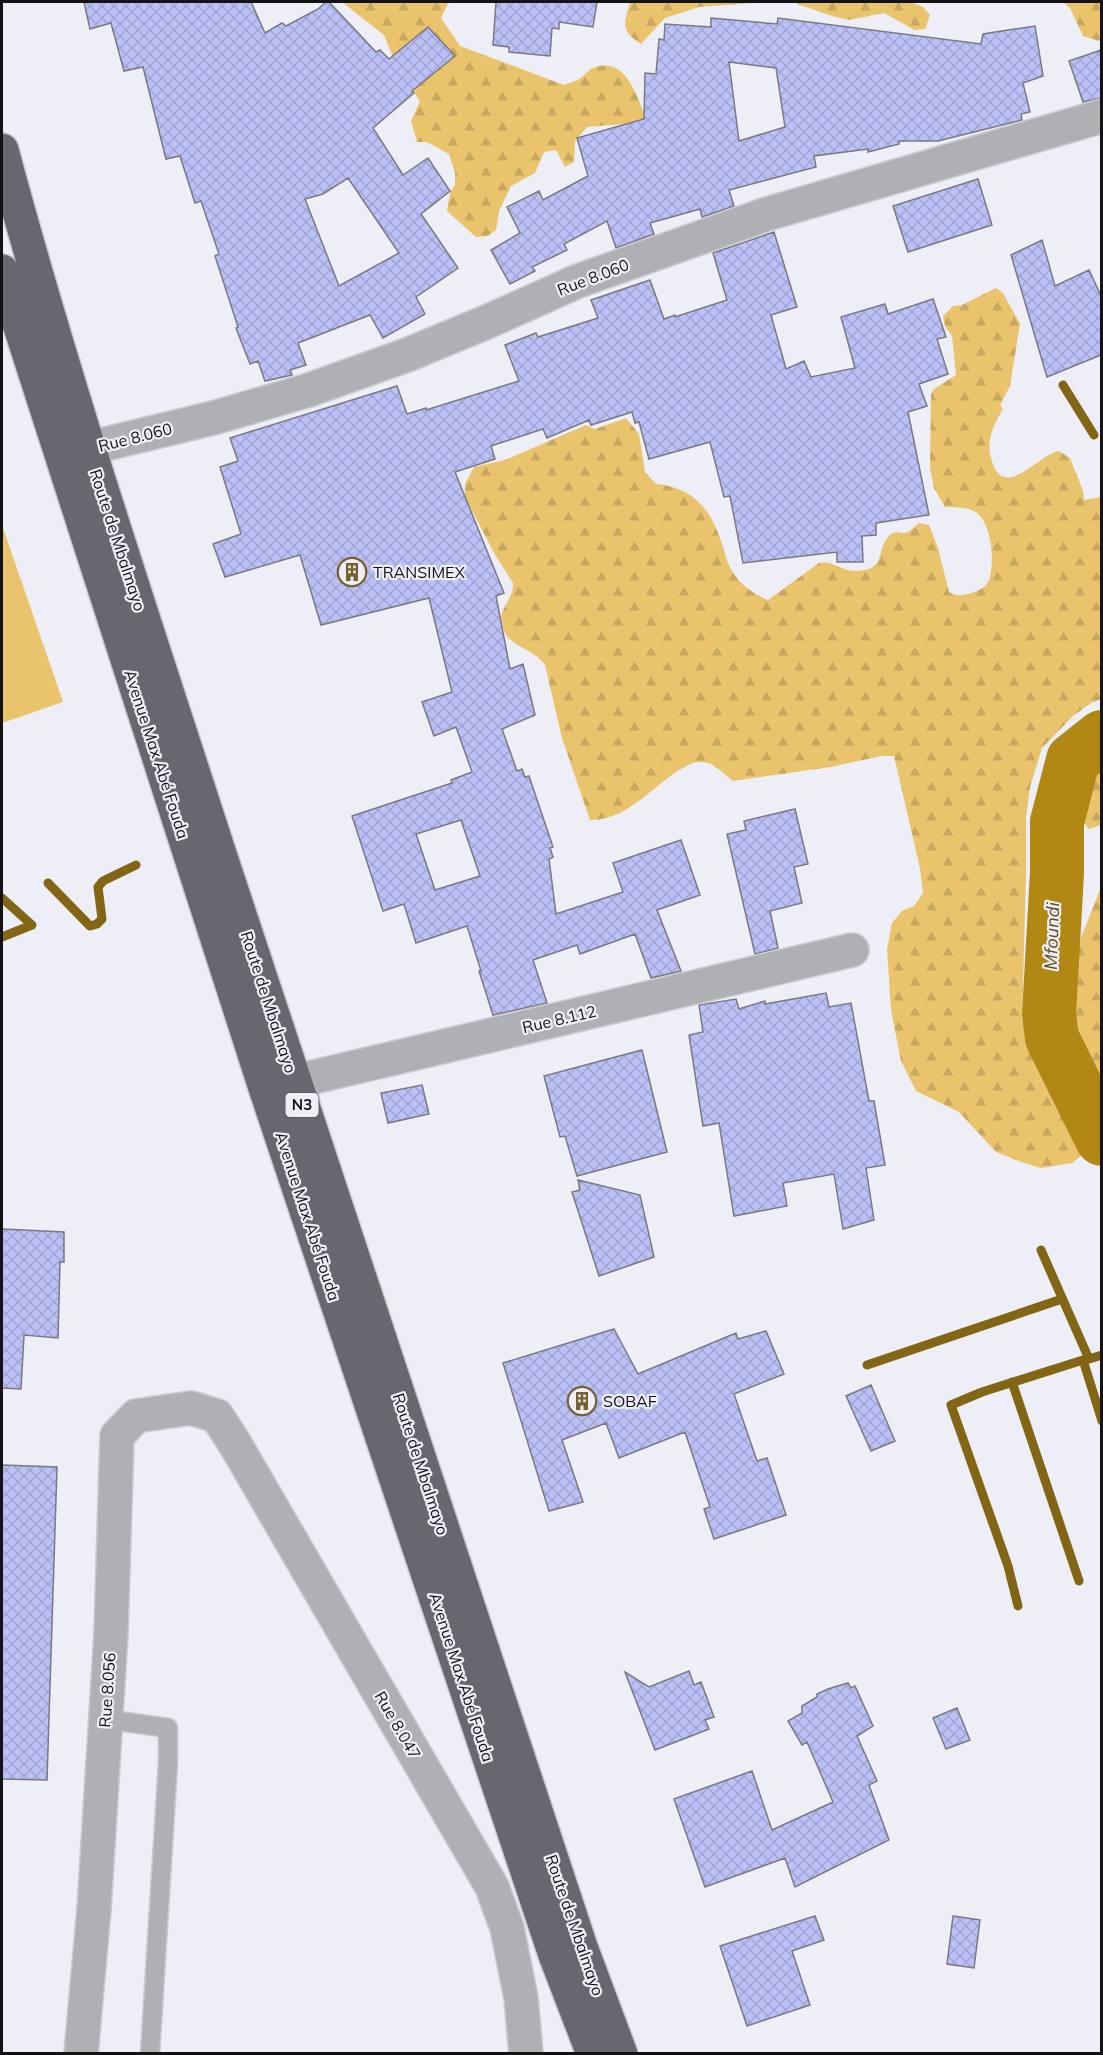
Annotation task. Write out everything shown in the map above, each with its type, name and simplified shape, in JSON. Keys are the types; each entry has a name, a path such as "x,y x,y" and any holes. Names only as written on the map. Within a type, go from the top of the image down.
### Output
{"highway":[{"name":"Route de Mbalmayo","path":"2,150 36,279 280,1085 581,1947 621,2054"},
{"name":"Avenue Max Abé Fouda","path":"2,271 280,1085 555,1954 593,2054"}],"street":[{"name":"Rue 8.060","path":"89,448 213,418 306,391 407,355 578,281 767,214 1101,116"},
{"name":"Rue 8.112","path":"280,1085 852,950"},
{"name":"Rue 8.056","path":"81,2054 94,1909 111,1633 117,1436 136,1416 191,1408 217,1416"},
{"name":"Rue 8.047","path":"217,1416 492,1887 509,1938 521,1998 525,2054"}],"lane":[{"path":"105,1719 168,1728 168,1763 150,2054"}],"green space":[{"path":"342,2 449,2 441,18 460,46 564,85 578,80 593,68 605,66 614,68 629,81 647,121 642,132 623,124 587,127 575,141 574,162 565,167 556,150 544,152 535,173 511,186 499,211 496,230 488,236 476,237 447,211 450,192 455,185 455,172 449,154 427,142 417,142 411,121 420,101 397,67 384,35"},
{"path":"630,2 766,2 699,7 665,18 641,44 630,35 625,26"},
{"path":"792,2 910,2 923,7 930,15 925,29 915,30 884,13 849,20"},
{"path":"1063,2 1101,2 1101,40 1083,36 1070,8"},
{"path":"996,288 1003,293 1020,324 1010,386 1000,405 1003,409 990,439 991,458 996,471 1004,477 1012,477 1059,451 1070,458 1083,491 1084,500 1101,497 1101,699 1073,716 1042,748 1030,787 1026,817 1022,1021 1080,1141 1082,1155 1072,1163 1041,1168 996,1152 959,1112 916,1091 901,1061 891,1010 887,949 892,923 902,911 914,906 923,893 920,868 894,756 881,756 831,767 733,781 711,764 695,762 668,778 632,806 605,818 590,820 562,738 545,665 537,656 515,643 505,633 501,616 512,592 513,583 494,553 465,497 465,484 474,467 505,460 586,425 595,429 626,418 639,434 645,472 656,484 680,490 698,501 717,529 728,563 735,575 744,586 768,600 819,563 829,563 855,571 873,567 890,535 894,532 908,532 919,523 929,525 938,548 949,592 960,595 977,591 987,583 991,573 992,554 989,535 977,513 966,508 945,507 934,488 930,469 931,394 934,389 956,375 952,336 945,326 943,316 953,306 962,305"},
{"path":"2,525 63,702 2,723"},
{"path":"1101,761 1101,825 1089,829 1077,815 1077,804 1084,773"},
{"path":"1101,887 1102,1098 1075,1028 1073,1015 1079,943"}],"building":[{"path":"84,2 251,2 265,33 282,23 286,26 329,2 376,52 380,50 389,59 428,27 455,56 412,91 414,93 373,128 403,175 428,158 450,191 421,214 458,268 416,297 425,314 383,338 370,315 298,343 306,365 290,370 292,375 265,381 258,361 250,364 236,328 238,327 215,256 219,254 201,201 195,203 180,156 166,159 143,67 124,71 111,23 90,29","holes":["348,178 399,253 339,286 305,199 323,194"]},
{"path":"496,2 597,2 593,27 559,22 559,29 552,28 550,56 509,52 509,47 493,45"},
{"path":"711,18 777,24 778,18 981,44 983,34 1035,26 1043,76 1023,83 1030,112 1021,114 1022,120 938,141 899,141 899,144 868,152 868,149 814,156 816,167 729,190 734,206 702,217 700,209 650,223 654,234 616,248 607,221 564,244 567,250 532,267 535,271 510,284 491,250 520,233 507,207 539,191 543,200 588,176 577,138 644,119 645,73 656,74 659,39 664,40 665,24 711,27","holes":["729,62 776,68 785,127 739,141"]},
{"path":"1101,50 1101,98 1083,102 1069,61"},
{"path":"978,179 992,225 908,252 893,206"},
{"path":"774,232 797,307 771,315 786,369 804,361 811,377 855,368 841,317 885,304 888,314 933,299 946,337 937,339 948,374 919,384 927,406 908,412 929,515 876,523 876,535 862,536 863,562 837,562 837,552 743,563 730,496 724,497 710,442 649,459 639,422 635,423 632,412 591,425 589,420 547,438 543,429 491,446 495,459 455,472 504,593 496,596 510,669 523,664 535,715 502,729 517,771 522,769 525,777 529,776 553,847 550,848 553,857 549,859 556,914 623,892 613,863 681,840 700,895 657,910 681,971 651,978 635,934 580,954 577,945 533,960 547,1003 493,1015 467,926 416,943 404,904 383,911 352,816 452,783 451,780 472,772 456,727 434,736 422,702 452,692 429,598 321,625 300,555 225,577 213,544 241,534 220,467 238,461 230,438 397,386 407,414 519,381 505,345 536,333 538,337 598,318 591,300 650,280 664,319 727,300 713,253","holes":["461,820 480,876 435,890 416,834"]},
{"path":"1042,240 1055,286 1089,270 1101,296 1101,355 1047,377 1011,255"},
{"path":"795,809 808,864 794,867 802,903 770,911 778,948 755,954 727,834 746,830 744,821"},
{"path":"826,993 829,1007 851,1003 869,1101 874,1101 885,1165 866,1168 874,1220 843,1229 834,1174 783,1183 787,1206 734,1216 719,1123 703,1126 689,1035 703,1032 699,1005 736,999 739,1009 765,1001 765,1004"},
{"path":"642,1050 667,1152 577,1176 565,1136 560,1137 544,1076"},
{"path":"422,1085 429,1114 388,1123 381,1093"},
{"path":"578,1180 640,1195 654,1257 599,1276 572,1192 580,1190"},
{"path":"2,1229 64,1232 64,1262 60,1262 58,1338 24,1335 21,1389 2,1388"},
{"path":"614,1329 638,1374 736,1333 738,1339 766,1331 784,1374 734,1394 757,1461 767,1458 786,1515 714,1539 704,1509 710,1507 685,1432 619,1458 606,1423 562,1440 583,1502 549,1511 503,1363"},
{"path":"871,1385 895,1441 871,1451 846,1396"},
{"path":"2,1465 57,1467 47,1780 2,1779"},
{"path":"689,1671 694,1685 701,1682 714,1717 705,1720 709,1729 655,1750 625,1672 649,1687"},
{"path":"848,1683 851,1688 855,1686 873,1726 857,1736 877,1781 869,1785 889,1840 795,1887 785,1858 705,1887 674,1799 752,1771 772,1830 833,1802 807,1742 802,1745 788,1721 802,1713 802,1706 817,1697 817,1694"},
{"path":"957,1708 970,1740 946,1749 933,1718"},
{"path":"815,1916 824,1940 792,1951 810,2005 747,2026 720,1946"},
{"path":"953,1916 980,1920 974,1968 947,1964"}],"waterway":[{"path":"1063,385 1094,435"},
{"name":"Mfoundi","path":"1102,737 1073,760 1057,822 1057,873 1049,1014 1052,1038 1102,1139"},
{"path":"48,883 90,926 102,919 98,887 103,881 136,865"},
{"path":"2,898 32,925 2,937"},
{"path":"1041,1250 1089,1359 1102,1355"},
{"path":"867,1365 1062,1299"},
{"path":"1018,1606 1008,1566 951,1405 982,1392 1083,1360 1102,1421"},
{"path":"1012,1382 1079,1581"}],"place":[{"name":"TRANSIMEX","path":"352,572"},
{"name":"SOBAF","path":"582,1401"}]}
